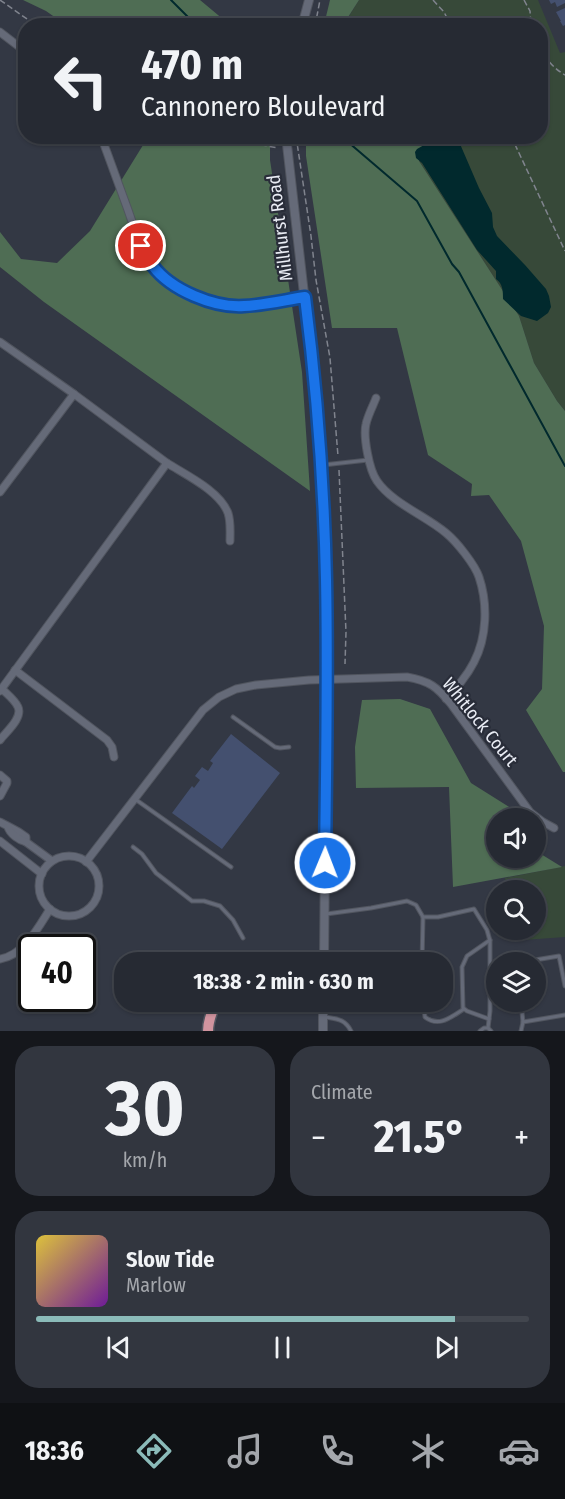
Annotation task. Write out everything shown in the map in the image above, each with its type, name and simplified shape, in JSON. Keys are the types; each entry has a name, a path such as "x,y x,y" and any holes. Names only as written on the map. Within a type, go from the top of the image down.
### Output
{"highway":[{"path":"208,1031 211,1012"}],"street":[{"path":"304,18 309,0"},
{"path":"0,32 18,46"},
{"path":"104,144 141,246 163,277 194,296 226,305 243,306 305,297"},
{"name":"Millhurst Road","path":"286,144 305,297 322,466 326,579 324,952"},
{"path":"0,342 166,463 206,487 222,502 228,514 230,541"},
{"path":"1,488 74,394"},
{"path":"376,398 366,425 369,460 376,481 389,494 448,534 460,547 478,576 485,609 483,640 469,672 447,699"},
{"path":"0,740 18,717 19,711 18,705 1,690 166,463"},
{"path":"15,670 107,740 112,747 114,757"},
{"name":"Whitlock Court","path":"86,862 203,710 219,697 236,689 280,682 407,677 431,683 447,699 530,812 554,828"},
{"path":"0,775 7,783 0,796"},
{"path":"0,822 13,827 52,861"},
{"path":"0,841 42,874"},
{"path":"18,855 28,842"},
{"path":"61,857 80,858 86,862 94,870 98,879 99,889 96,898 84,912 75,916 55,913 46,906 41,898 39,888 45,868 52,861 61,857"},
{"path":"0,959 18,951 32,937 50,909"},
{"path":"323,1012 323,1031"}],"lane":[{"path":"322,466 369,460"},
{"path":"233,717 275,747 289,747"},
{"path":"135,799 231,867"},
{"path":"133,847 142,854 156,873 192,901 204,901 220,906 233,920 243,938"},
{"path":"324,914 407,901 416,905 423,917 422,952"},
{"path":"423,917 438,917 474,909 486,928"},
{"path":"464,1009 462,967 467,956 490,940"},
{"path":"480,1031 484,1028 489,1029 490,940"},
{"path":"546,958 559,956 565,986"},
{"path":"424,1012 425,1017 431,1022 439,1023 464,1009"},
{"path":"464,1009 489,1019"},
{"path":"521,1031 522,1012"},
{"path":"523,1022 565,1015"},
{"path":"323,1016 340,1020 347,1024 351,1031"}],"path":[{"path":"0,0 26,18"},
{"path":"317,18 320,0"},
{"path":"433,0 447,18"},
{"path":"524,0 530,11 530,18"},
{"path":"548,62 565,75"},
{"path":"260,144 286,149"},
{"path":"297,144 316,280 330,358 338,464 346,632 345,664"},
{"path":"515,144 565,251"}],"shaded area":[{"path":"23,0 200,0 222,18 56,18"},
{"path":"330,0 359,0 347,18 326,18"},
{"path":"359,0 538,0 545,18 348,18"},
{"path":"548,24 560,53 565,52 565,411 534,363 519,316 419,161 424,144 548,144"},
{"path":"144,144 270,144 270,160 302,372 310,491 44,302 0,267 0,232 21,259 57,263 90,231"},
{"path":"306,144 424,144 419,161 519,316 534,363 565,411 565,772 526,710 542,689 544,626 521,541 489,495 471,496 472,484 428,455 397,328 332,328"},
{"path":"426,144 460,144 492,213 493,227 497,236 546,289 551,307 548,313 537,321 521,316 503,299 503,290 496,279 496,271 477,250 422,163 416,158 417,149"},
{"path":"400,699 430,709 471,783 511,808 486,808 486,868 546,868 546,857 562,867 453,887 449,787 356,788 355,747 362,700"},
{"path":"565,866 565,937 546,938 546,880 505,880 505,878"}],"building":[{"path":"549,0 565,0 565,3 557,7 555,2 551,4"},
{"path":"565,8 565,25 563,26 556,12"},
{"path":"231,734 280,773 222,849 172,813 192,786 194,788 200,780 195,776 202,767 208,771 213,763 210,761"}],"waterway":[{"path":"171,0 189,18"},
{"path":"350,144 417,201 452,264 459,272 565,466"}],"route":[{"path":"141,246 163,277 194,296 212,302 243,306 305,297 322,466 325,531 327,640 325,863"}]}
